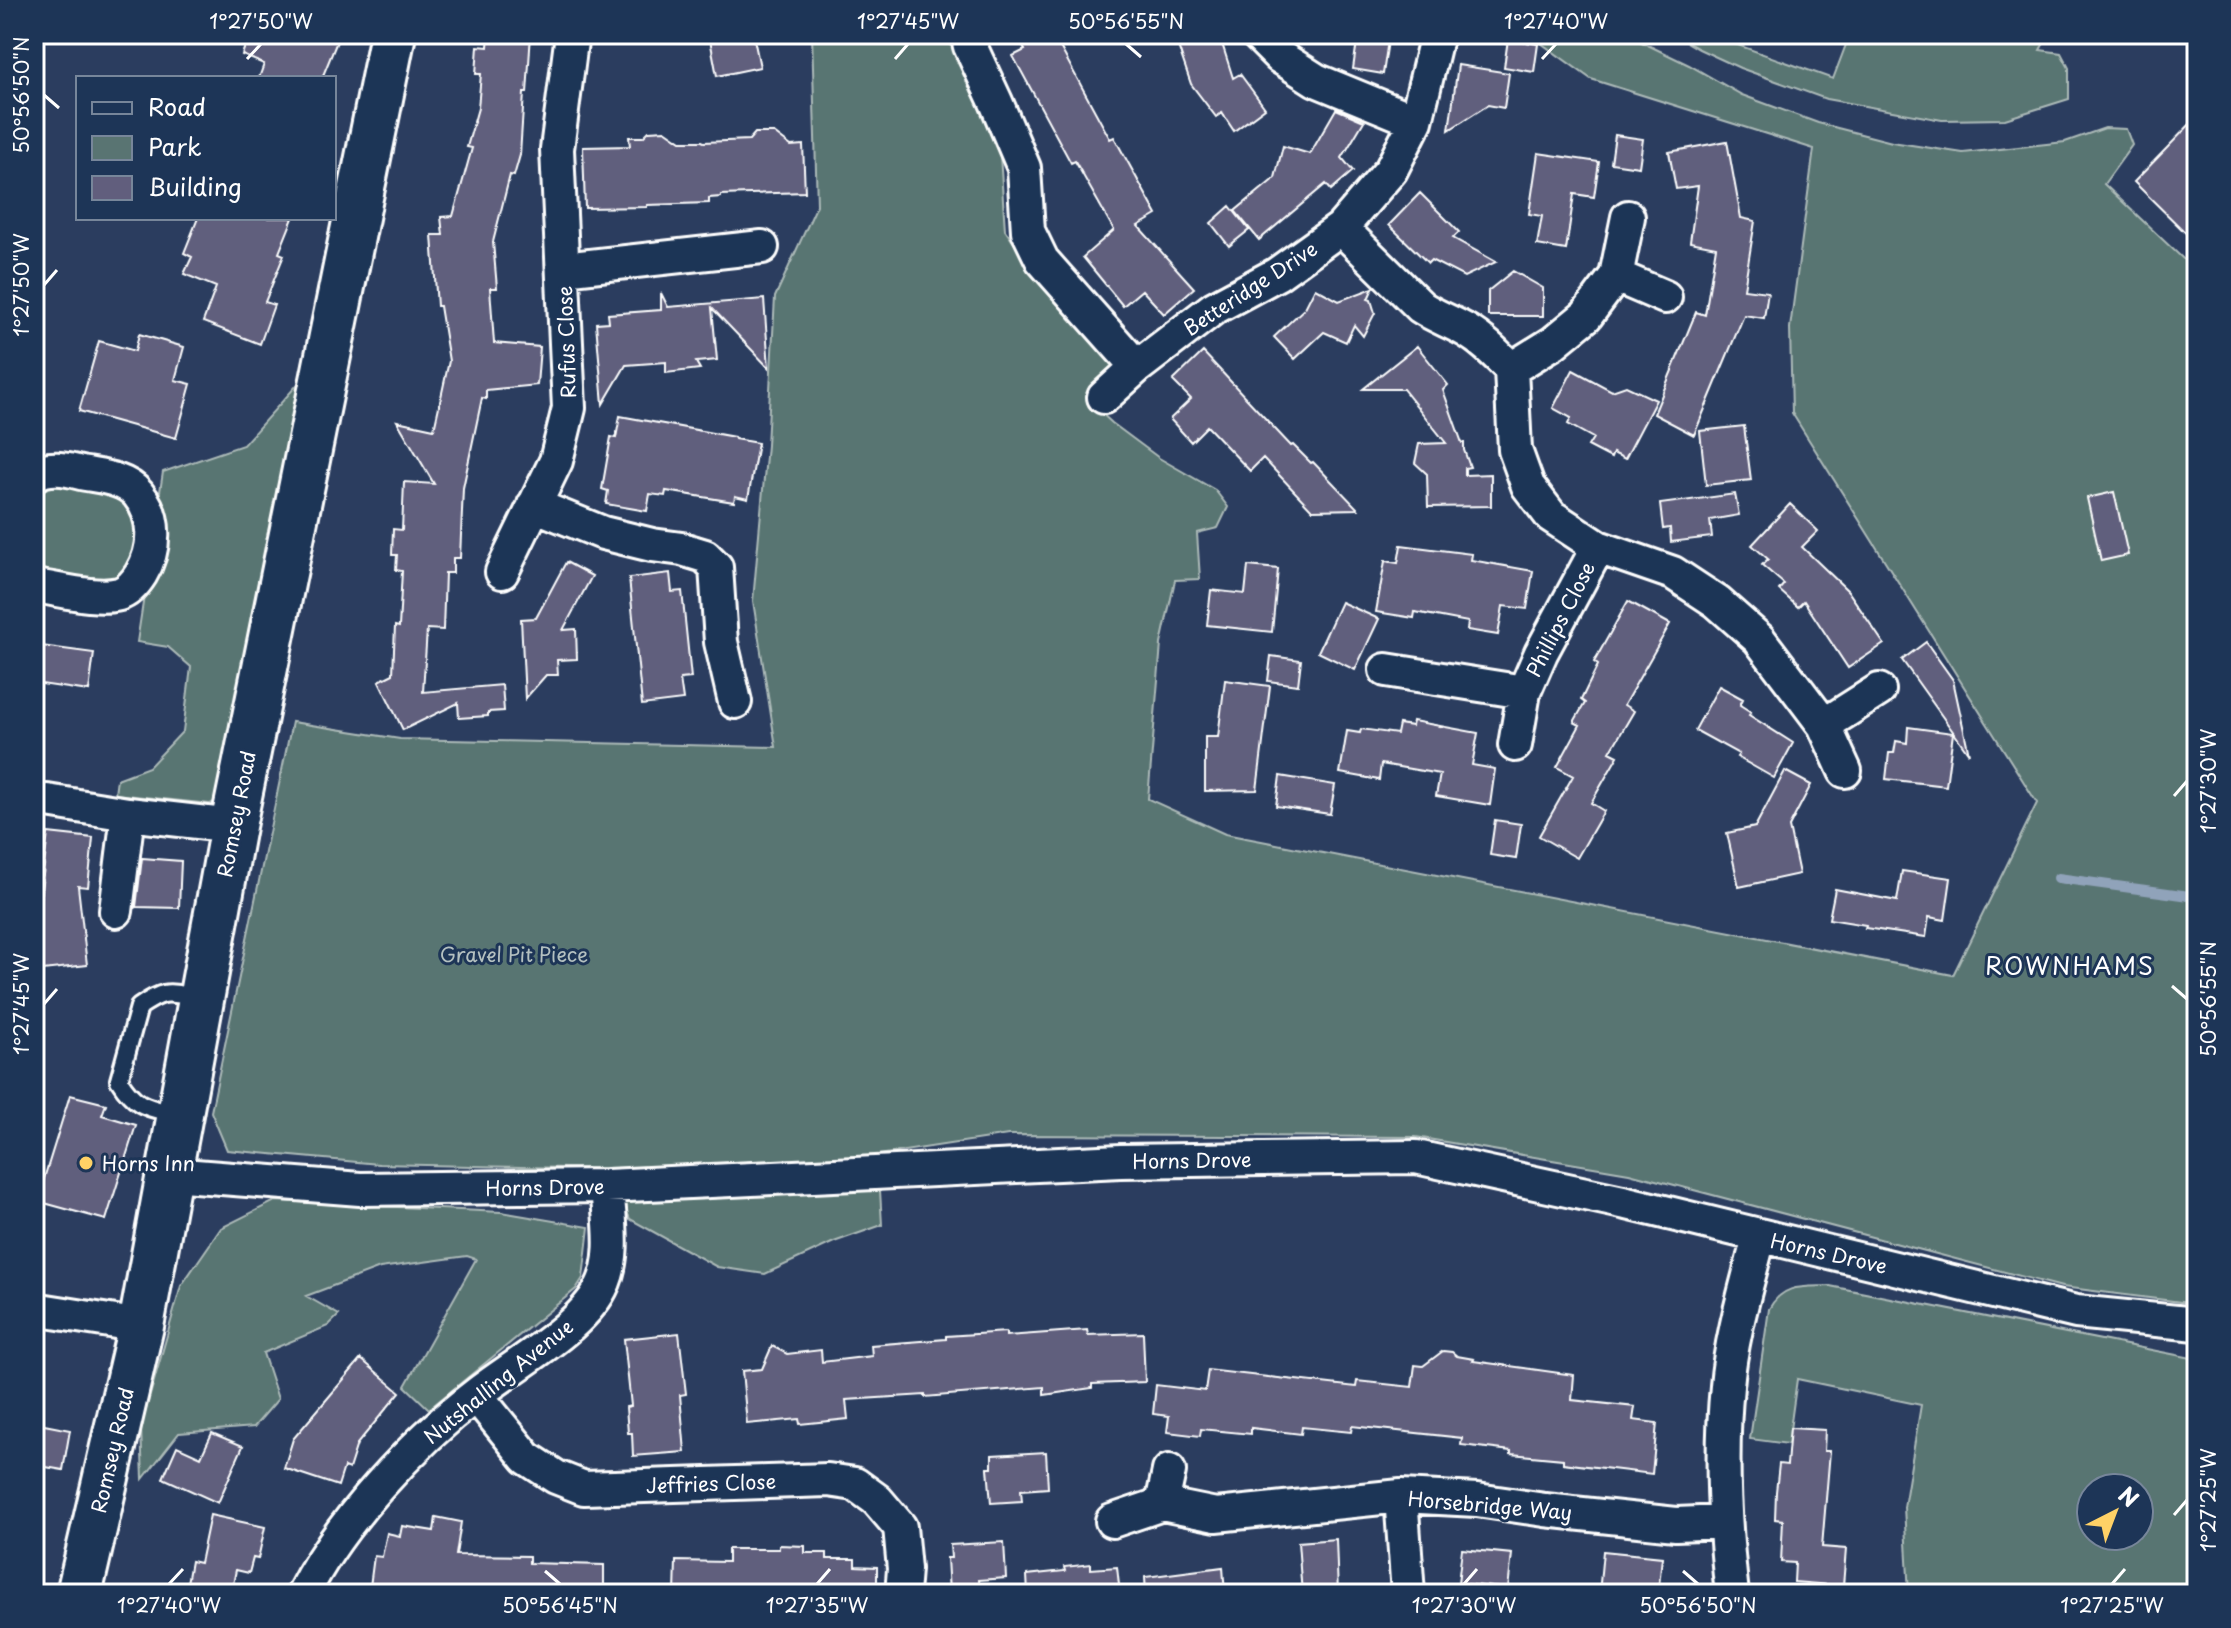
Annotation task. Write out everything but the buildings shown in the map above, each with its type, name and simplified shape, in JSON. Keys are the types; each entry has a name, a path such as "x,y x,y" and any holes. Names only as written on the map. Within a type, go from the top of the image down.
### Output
{"main road":[{"name":"Romsey Road","path":"79,1594 141,1326 233,826 393,34"}],"street":[{"name":"Rufus Close","path":"502,572 556,461 569,408 557,149 572,34"},
{"path":"967,34 1024,168 1028,231 1042,260 1137,367"},
{"path":"1257,34 1280,57 1316,80 1416,121"},
{"name":"Betteridge Drive","path":"1104,397 1137,367 1214,308 1277,274 1341,228 1391,170 1416,121 1437,34"},
{"path":"1511,369 1553,343 1586,316 1616,276 1628,217"},
{"path":"1341,228 1421,307 1467,331 1491,348 1511,369 1515,450 1528,486 1551,516 1598,547 1673,573 1717,602 1759,639 1824,725 1845,771"},
{"name":"Rufus Close","path":"563,269 762,247"},
{"path":"1616,276 1665,297"},
{"path":"34,475 40,470 60,468 118,481 137,492 150,515 153,540 149,561 135,583 123,593 105,596 34,586"},
{"path":"534,505 603,533 705,556 716,567 721,642 735,702"},
{"name":"Phillips Close","path":"1515,745 1524,692 1541,653 1598,547"},
{"name":"Phillips Close","path":"1386,670 1524,692"},
{"path":"1824,725 1879,690"},
{"path":"47,801 233,826"},
{"path":"116,911 128,814"},
{"name":"Horns Drove","path":"170,1174 360,1189 607,1186 1121,1161 1416,1157 1627,1203 2076,1312 2197,1324"},
{"name":"Nutshalling Avenue","path":"303,1594 344,1530 385,1480 428,1435 580,1316 602,1288 611,1238 607,1186"},
{"path":"1732,1594 1724,1522 1723,1454 1727,1384 1759,1237"},
{"path":"34,1309 141,1326"},
{"name":"Jeffries Close","path":"476,1395 527,1458 556,1477 584,1488 828,1480 855,1484 877,1500 900,1527 904,1569 902,1594"},
{"path":"1112,1521 1162,1504 1169,1471"},
{"path":"1401,1496 1408,1594"},
{"name":"Horsebridge Way","path":"1162,1504 1216,1515 1401,1496 1477,1500 1676,1524 1724,1522"}],"lane":[{"path":"181,1115 140,1105 129,1096 119,1080 139,1007 157,995 171,993 202,999"}],"green space":[{"name":"Gravel Pit Piece","path":"812,34 951,34 953,50 999,140 1005,230 1029,265 1106,351 1112,366 1105,382 1087,400 1159,458 1215,490 1228,507 1218,528 1197,533 1200,579 1175,580 1161,644 1148,799 1225,834 1953,975 2037,803 1792,413 1790,328 1814,149 1591,79 1538,41 1506,34 1625,34 1742,95 1818,123 1892,142 1963,153 2065,142 2105,128 2126,129 2132,145 2104,184 2197,272 2197,1304 2062,1287 1629,1173 1416,1137 1008,1135 878,1155 882,1225 834,1242 765,1274 717,1267 630,1219 610,1169 379,1164 227,1150 211,1112 292,722 400,739 776,747 753,601 767,445 775,297 817,205"},
{"path":"1673,34 1707,34 1833,79 1850,34 2049,34 2040,50 2061,53 2069,68 2069,99 2005,119 1942,120 1826,99 1740,68"},
{"path":"305,376 226,797 210,804 115,794 117,779 149,767 183,731 191,667 168,647 137,642 163,472 243,445"},
{"path":"53,484 119,496 141,516 137,564 107,586 34,577 34,491"},
{"path":"275,1201 501,1212 589,1227 583,1278 576,1289 429,1409 405,1386 476,1259 467,1256 380,1268 306,1296 339,1315 328,1326 263,1353 278,1399 254,1427 179,1433 143,1479 141,1427 181,1286 221,1228"},
{"path":"1830,1286 2197,1359 2197,1594 1909,1594 1904,1507 1921,1405 1797,1379 1788,1444 1750,1439 1769,1309 1781,1295 1803,1287"}],"waterway":[{"path":"2058,878 2197,897"}],"place":[{"name":"Horns Inn","path":"86,1163"}],"district":[{"name":"ROWNHAMS","path":"2070,965"}]}
